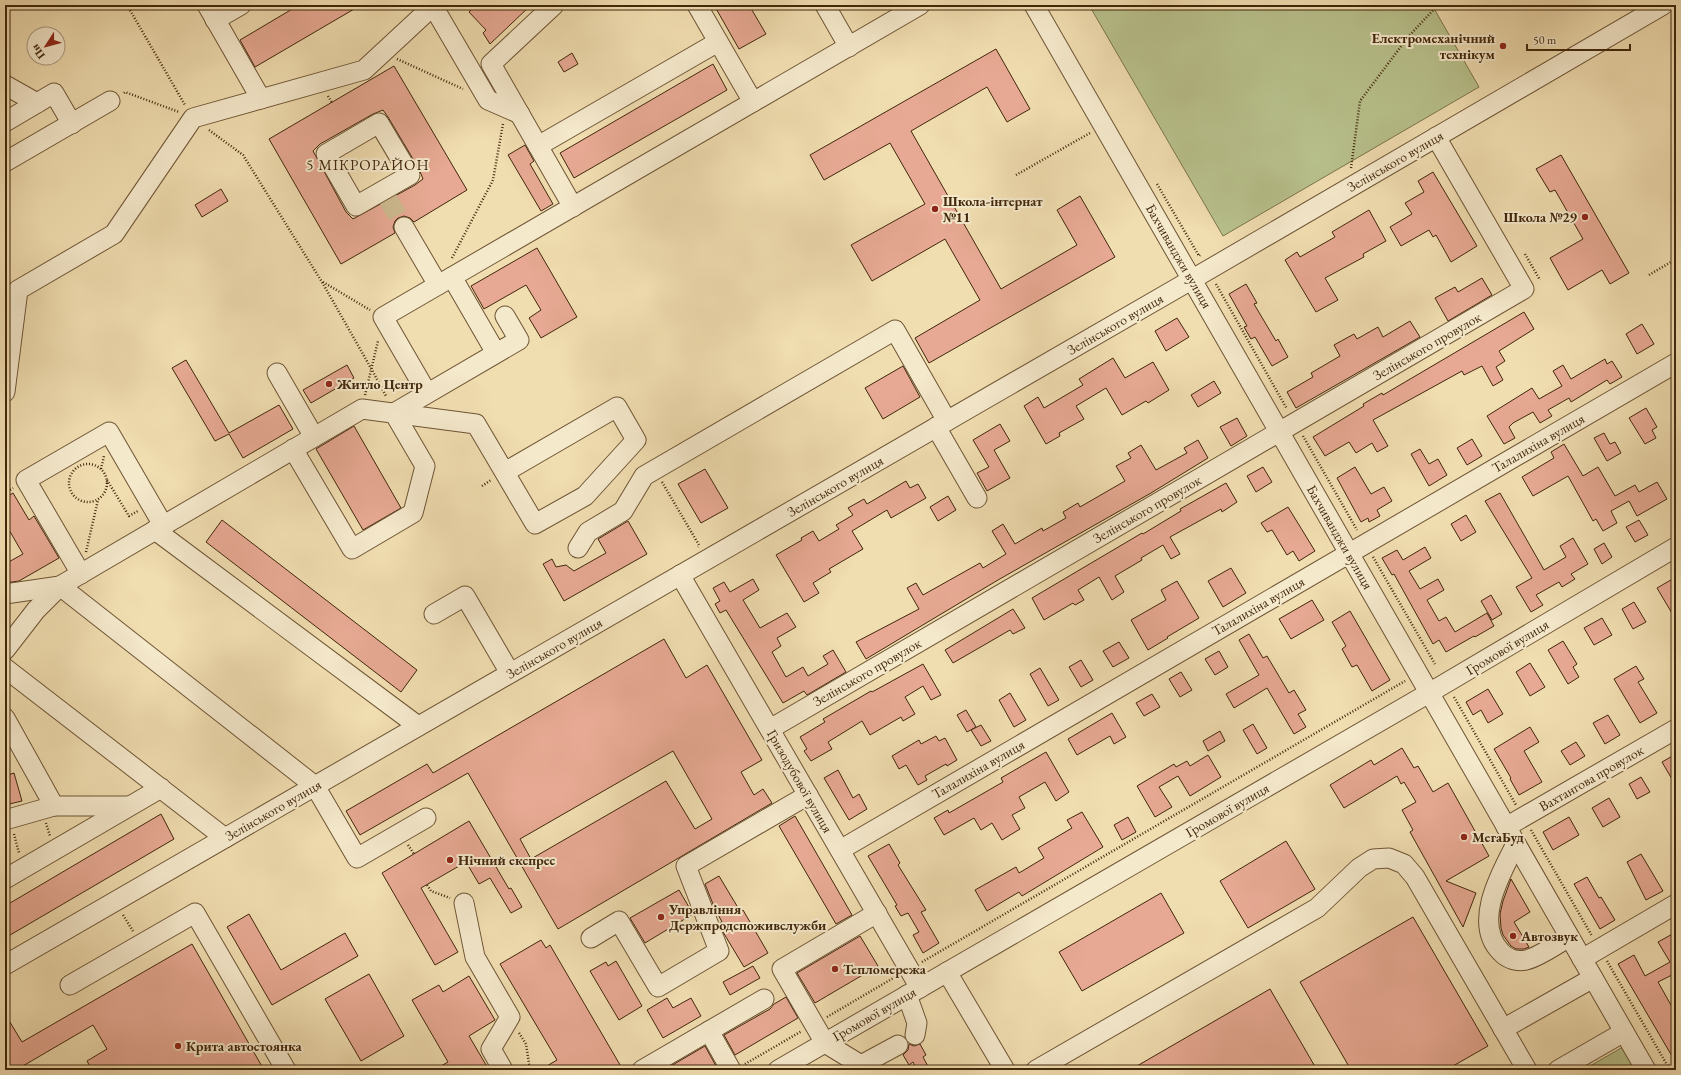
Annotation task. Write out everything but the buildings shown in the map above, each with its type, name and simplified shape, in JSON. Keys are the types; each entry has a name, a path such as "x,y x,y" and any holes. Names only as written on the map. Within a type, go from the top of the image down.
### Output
{"street":[{"path":"241,5 211,12 261,99"},
{"path":"5,392 18,290 114,234 193,118 364,70 434,5 488,100 513,111"},
{"path":"554,5 491,64 513,111 538,146 573,207"},
{"path":"697,5 753,102"},
{"path":"824,5 848,47"},
{"path":"427,393 383,317 920,5"},
{"name":"Бахчиванджи вулиця","path":"1034,5 1192,279 1288,427 1357,548 1429,693 1646,1070"},
{"name":"Зелінського вулиця","path":"5,965 1663,5"},
{"path":"538,146 718,42"},
{"path":"5,85 37,103"},
{"path":"5,122 54,93 72,124"},
{"path":"5,162 118,97"},
{"path":"379,123 410,175 385,195 356,206 326,154 379,123"},
{"path":"1436,137 1532,284"},
{"path":"404,227 445,281 496,353"},
{"name":"Зелінського провулок","path":"770,729 1532,284"},
{"path":"394,413 519,340 505,316"},
{"path":"578,548 588,532 623,512 644,476 895,330 976,498"},
{"name":"Талалихіна вулиця","path":"840,850 1676,363"},
{"path":"277,373 314,437"},
{"path":"5,650 36,610 60,586 362,409 476,424 499,475 535,524 585,496 636,440 617,407 499,475"},
{"path":"293,449 352,549 413,513 425,466 394,413"},
{"path":"81,574 26,480 109,432 159,528 418,726"},
{"name":"Громової вулиця","path":"778,1070 1429,693 1676,548"},
{"name":"Гризодубової вулиця","path":"680,575 909,969 914,991 917,1023 915,1035"},
{"path":"5,594 60,586 315,786 357,858 426,818"},
{"path":"434,614 465,596 510,673"},
{"path":"5,668 225,838"},
{"path":"5,718 48,808"},
{"name":"Вахтангова провулок","path":"1506,827 1676,729"},
{"path":"5,879 161,788"},
{"path":"591,938 620,921 658,987 719,951 686,866 808,795"},
{"path":"7,819 48,808 129,806"},
{"path":"1516,844 1490,902 1488,924 1495,944 1504,956 1511,959 1525,960 1532,958 1569,936"},
{"path":"1036,1070 1316,908 1359,868 1373,859 1389,858 1404,864 1415,877 1509,1026 1527,1070"},
{"path":"464,903 475,957 510,1017 491,1050 503,1070"},
{"path":"1582,959 1676,904"},
{"path":"70,985 196,913 286,1070"},
{"path":"877,913 782,969 825,1043 861,1065 898,1045"},
{"path":"947,972 1005,1070"},
{"path":"1509,1026 1593,978"},
{"path":"642,1070 764,999"},
{"path":"709,1031 736,1068"},
{"path":"1558,1070 1624,1032"}],"path":[{"path":"127,5 193,118"},
{"path":"1351,168 1360,101 1408,37 1438,5"},
{"path":"1619,5 1622,10"},
{"path":"382,53 488,100"},
{"path":"118,97 193,118 243,155 322,282 372,370 394,413"},
{"path":"445,281 492,180 513,111"},
{"path":"1016,175 1090,133"},
{"path":"1525,254 1532,284"},
{"path":"1649,274 1676,259"},
{"path":"322,282 383,317 362,409"},
{"path":"1215,284 1288,427 1357,548 1435,664"},
{"path":"107,479 106,491 98,499 86,502 76,497 70,487 71,475 78,466 90,464 101,469 107,479 129,516"},
{"path":"655,470 699,545"},
{"path":"482,486 499,475"},
{"path":"81,574 98,499"},
{"path":"736,1068 1406,682"},
{"path":"1454,697 1670,1070"},
{"path":"48,808 54,850"},
{"path":"7,819 24,868"},
{"path":"427,885 431,890 464,903"},
{"path":"123,915 132,930"},
{"path":"526,1044 530,1070"}],"green space":[{"path":"1089,5 1432,5 1479,87 1223,236"},
{"path":"1623,1047 1637,1070 1583,1070"}],"tunnel":[{"path":"388,199 404,227"}],"place":[{"name":"Електромеханічний технікум","path":"1503,46"},
{"name":"Школа-інтернат №11","path":"935,209"},
{"name":"Школа №29","path":"1585,217"},
{"name":"Житло Центр","path":"329,384"},
{"name":"МегаБуд","path":"1464,837"},
{"name":"Нічний експрес","path":"450,860"},
{"name":"Управління Держпродспоживслужби","path":"661,917"},
{"name":"Автозвук","path":"1513,936"},
{"name":"Тепломережа","path":"835,969"},
{"name":"Крита автостоянка","path":"178,1046"}],"district":[{"name":"5 МІКРОРАЙОН","path":"368,164"}]}
